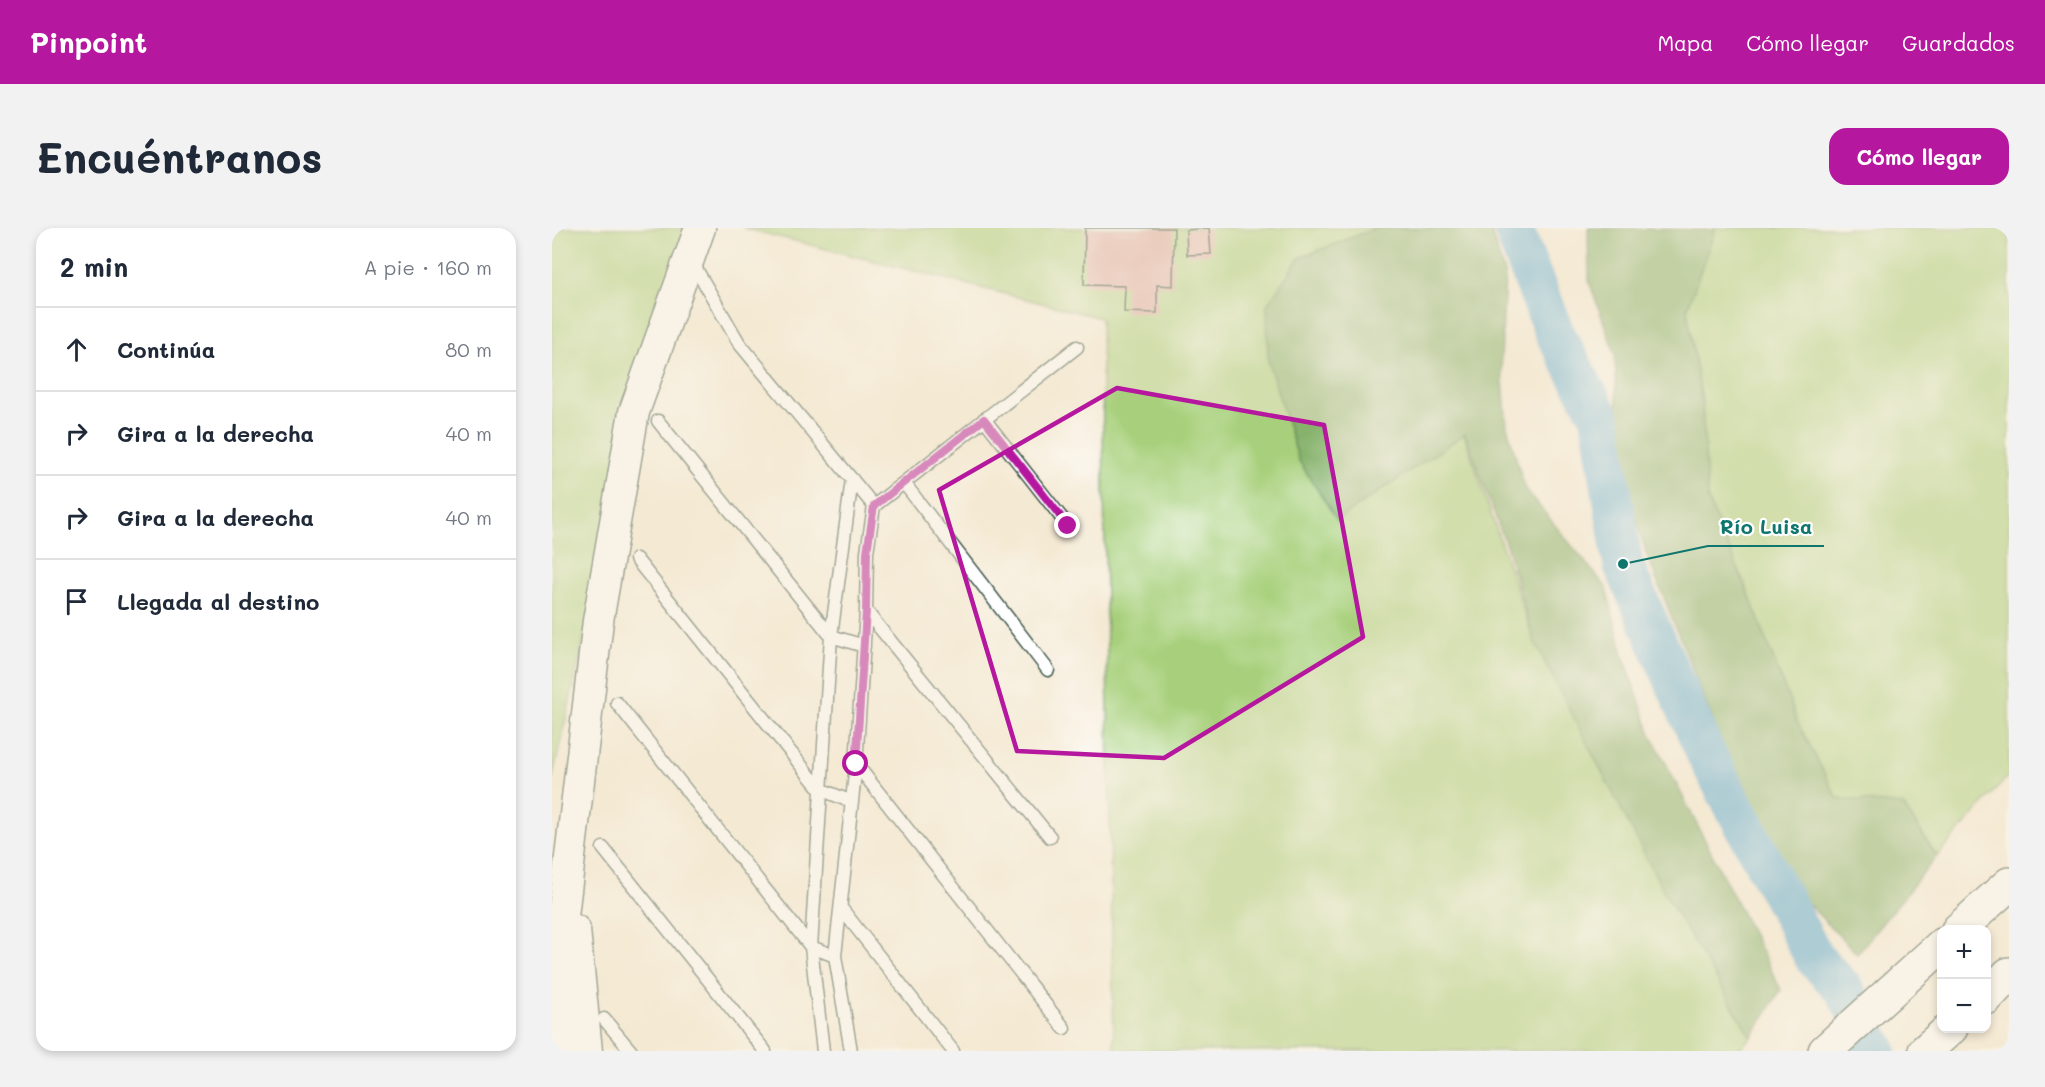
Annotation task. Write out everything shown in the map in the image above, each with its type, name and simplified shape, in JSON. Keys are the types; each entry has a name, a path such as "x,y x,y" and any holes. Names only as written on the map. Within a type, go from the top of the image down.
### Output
{"highway":[{"path":"1963,925 2009,884"},
{"path":"1825,1051 1937,949"},
{"path":"1991,993 2009,974"},
{"path":"1925,1051 1946,1033"}],"street":[{"path":"562,1051 558,958 560,872 598,621 634,412 688,256 700,228"},
{"path":"560,872 587,1051"}],"lane":[{"path":"688,256 740,343 874,506"},
{"path":"850,1051 835,956 856,764 866,611 867,552 874,506 1077,347"},
{"path":"984,419 1068,526"},
{"path":"658,421 831,636 864,646"},
{"path":"823,1051 811,947 831,636 852,479"},
{"path":"904,483 1048,670"},
{"path":"636,559 820,789 852,802"},
{"path":"866,611 1050,837"},
{"path":"617,703 811,947 835,956"},
{"path":"856,764 1064,1028"},
{"path":"603,848 765,1051"},
{"path":"840,908 953,1051"},
{"path":"604,1019 631,1051"}],"highlighted area":[{"path":"1117,388 1324,425 1363,637 1164,758 1017,751 939,490"}],"green space":[{"path":"552,228 690,228 588,621 552,780"},
{"path":"743,228 1376,228 1299,258 1337,520 1464,434 1534,641 1751,1037 1737,1051 1114,1051 1101,318"},
{"path":"1376,228 1490,228 1505,276 1501,358 1507,426 1525,489 1606,587 1623,655 1651,734 1781,990 1751,1037 1664,892 1534,641 1507,548 1465,434 1337,520 1299,461 1268,361 1267,305 1299,258"},
{"path":"1588,228 1715,230 1687,309 1702,403 1708,500 1748,592 1797,721 1837,798 1903,805 1937,856 1857,954 1787,882 1732,768 1646,553 1619,458 1615,354 1589,281"},
{"path":"1714,228 2009,228 2009,775 1937,856 1903,806 1837,798 1797,721 1748,592 1708,500 1702,403 1687,309"}],"building":[{"path":"1085,228 1174,228 1173,286 1157,285 1157,313 1124,312 1125,286 1084,285"},
{"path":"1209,228 1211,254 1187,255 1186,230"}],"waterway":[{"path":"1513,228 1554,332 1600,417 1623,564 1706,754 1815,959 1844,989 1877,1051"}],"place":[{"name":"Río Luisa","path":"1623,564"}],"route":[{"path":"856,764 866,611 867,552 874,506 984,419 1068,526"}]}
